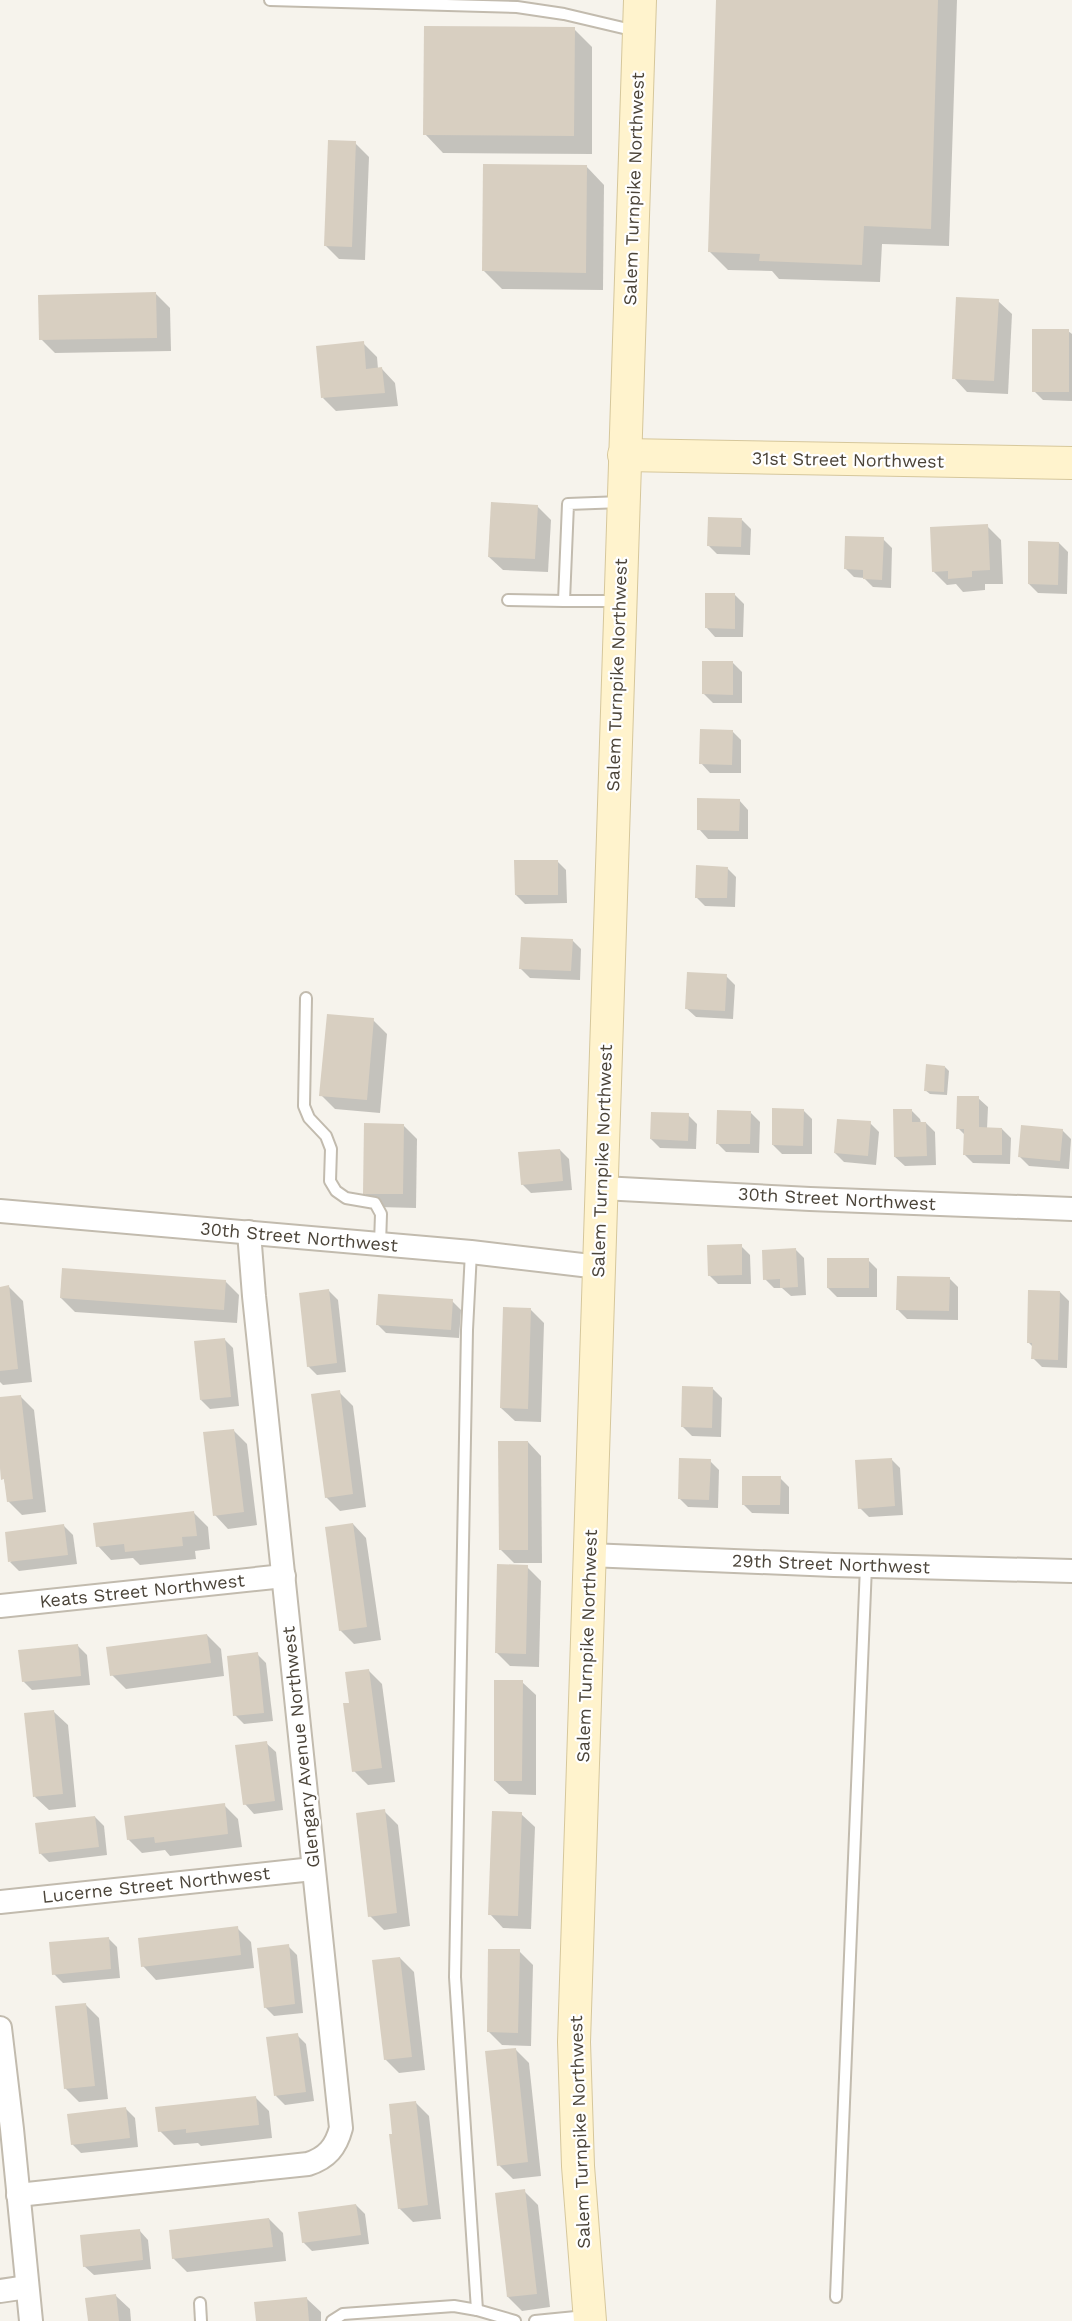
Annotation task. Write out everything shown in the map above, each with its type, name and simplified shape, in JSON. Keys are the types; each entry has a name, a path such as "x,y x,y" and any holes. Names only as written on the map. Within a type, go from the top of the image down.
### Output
{"street":[{"name":"Salem Turnpike Northwest","path":"589,2318 578,2166 574,2042 640,0"},
{"name":"31st Street Northwest","path":"624,455 1072,463"},
{"name":"30th Street Northwest","path":"602,1188 1072,1209"},
{"name":"30th Street Northwest","path":"0,1211 471,1252 599,1267"},
{"name":"Glengary Avenue Northwest","path":"18,2195 317,2161 329,2154 337,2142 341,2128 249,1232"},
{"name":"29th Street Northwest","path":"590,1555 866,1566 1072,1571"},
{"name":"Keats Street Northwest","path":"0,1606 284,1576"},
{"name":"Lucerne Street Northwest","path":"0,1902 313,1869"},
{"path":"0,2028 31,2321"},
{"path":"0,2291 27,2288"}],"lane":[{"path":"270,0 431,2 517,8 564,14 639,32"},
{"path":"564,600 568,504 623,502"},
{"path":"508,600 619,601"},
{"path":"306,998 304,1106 309,1118 326,1136 331,1149 330,1181 336,1191 346,1198 375,1203 381,1214 380,1244"},
{"path":"471,1252 467,1330 455,1977 477,2310"},
{"path":"836,2297 866,1566"},
{"path":"200,2303 201,2321"},
{"path":"332,2321 343,2314 454,2306 515,2321"},
{"path":"535,2321 589,2318"}],"building":[{"path":"716,0 938,0 931,229 864,226 862,265 759,261 760,254 708,252"},
{"path":"424,26 575,27 574,136 423,135"},
{"path":"328,140 356,141 352,247 324,246"},
{"path":"483,164 587,165 586,273 482,271"},
{"path":"156,292 157,338 39,340 38,295"},
{"path":"956,297 999,299 994,381 952,379"},
{"path":"1032,329 1069,329 1069,392 1032,392"},
{"path":"364,341 366,369 382,367 385,393 321,398 316,346"},
{"path":"491,502 538,505 535,559 488,557"},
{"path":"708,517 742,518 741,547 707,546"},
{"path":"988,524 990,570 972,571 972,577 948,579 948,571 932,572 930,527"},
{"path":"845,536 884,537 882,580 863,579 863,570 844,569"},
{"path":"1028,541 1059,542 1058,585 1028,584"},
{"path":"705,593 735,593 735,629 705,628"},
{"path":"702,661 733,661 733,695 702,694"},
{"path":"700,729 733,730 732,765 699,764"},
{"path":"697,798 740,799 739,831 697,830"},
{"path":"514,860 558,860 558,895 515,895"},
{"path":"696,865 728,867 727,898 695,898"},
{"path":"521,937 573,939 571,971 519,969"},
{"path":"687,972 727,974 725,1011 685,1009"},
{"path":"327,1014 374,1018 367,1100 319,1096"},
{"path":"926,1064 945,1066 944,1092 924,1091"},
{"path":"957,1096 979,1096 979,1127 1002,1128 1002,1155 963,1155 964,1129 956,1129"},
{"path":"772,1108 804,1109 803,1146 772,1145"},
{"path":"893,1109 912,1109 912,1122 926,1122 927,1156 894,1157"},
{"path":"717,1110 751,1111 750,1144 716,1144"},
{"path":"651,1112 689,1113 688,1141 650,1139"},
{"path":"837,1119 871,1121 868,1156 834,1153"},
{"path":"364,1123 404,1124 403,1194 363,1194"},
{"path":"1021,1125 1063,1129 1060,1161 1018,1157"},
{"path":"560,1149 563,1181 521,1185 518,1152"},
{"path":"742,1244 742,1275 708,1276 707,1245"},
{"path":"796,1248 798,1287 780,1288 780,1279 763,1280 762,1250"},
{"path":"827,1258 869,1258 869,1288 827,1288"},
{"path":"62,1268 226,1280 224,1310 60,1298"},
{"path":"897,1276 950,1277 949,1311 896,1310"},
{"path":"9,1285 18,1369 0,1371 0,1287"},
{"path":"329,1289 337,1363 307,1367 299,1293"},
{"path":"1028,1290 1060,1291 1058,1360 1031,1359 1032,1343 1027,1343"},
{"path":"378,1294 453,1299 451,1330 376,1325"},
{"path":"503,1307 531,1308 528,1409 500,1408"},
{"path":"225,1338 231,1397 200,1400 194,1341"},
{"path":"682,1386 713,1387 712,1428 681,1427"},
{"path":"340,1390 353,1494 325,1498 311,1394"},
{"path":"21,1395 33,1499 7,1502 0,1468 0,1397"},
{"path":"234,1429 244,1512 213,1516 203,1432"},
{"path":"498,1441 528,1441 528,1550 499,1550"},
{"path":"679,1458 711,1459 709,1500 678,1499"},
{"path":"892,1458 895,1506 858,1509 855,1460"},
{"path":"742,1476 781,1476 780,1505 742,1505"},
{"path":"194,1511 197,1536 182,1537 183,1546 125,1552 124,1544 96,1547 93,1523"},
{"path":"353,1523 367,1627 339,1631 325,1527"},
{"path":"64,1524 68,1555 8,1562 5,1532"},
{"path":"497,1564 528,1565 526,1654 495,1653"},
{"path":"207,1634 211,1663 110,1676 106,1647"},
{"path":"78,1644 81,1676 22,1682 18,1650"},
{"path":"258,1652 264,1713 233,1716 227,1656"},
{"path":"369,1669 382,1768 352,1772 343,1703 349,1703 345,1672"},
{"path":"494,1680 523,1680 522,1781 494,1781"},
{"path":"54,1710 63,1794 33,1797 24,1713"},
{"path":"267,1741 275,1801 243,1805 235,1745"},
{"path":"225,1803 228,1834 155,1843 154,1837 127,1840 124,1816"},
{"path":"385,1809 397,1913 368,1917 356,1813"},
{"path":"492,1811 522,1812 518,1916 488,1915"},
{"path":"95,1816 99,1847 39,1854 35,1823"},
{"path":"238,1926 241,1955 141,1967 138,1938"},
{"path":"109,1937 111,1969 52,1975 49,1942"},
{"path":"289,1944 295,2004 264,2008 257,1948"},
{"path":"488,1949 520,1949 518,2033 487,2032"},
{"path":"400,1957 412,2057 384,2060 372,1960"},
{"path":"86,2003 95,2086 64,2089 55,2006"},
{"path":"298,2033 306,2092 274,2096 266,2037"},
{"path":"516,2048 528,2162 497,2166 485,2051"},
{"path":"256,2096 259,2125 186,2133 186,2129 158,2132 155,2107"},
{"path":"416,2101 428,2205 398,2209 389,2134 392,2134 389,2104"},
{"path":"126,2107 130,2138 71,2145 67,2114"},
{"path":"525,2189 537,2294 507,2297 495,2193"},
{"path":"356,2204 361,2235 302,2243 298,2212"},
{"path":"269,2218 273,2247 172,2259 169,2230"},
{"path":"140,2229 143,2260 83,2267 80,2235"},
{"path":"116,2294 119,2321 88,2321 85,2298"},
{"path":"307,2297 309,2321 256,2321 254,2302"}]}
